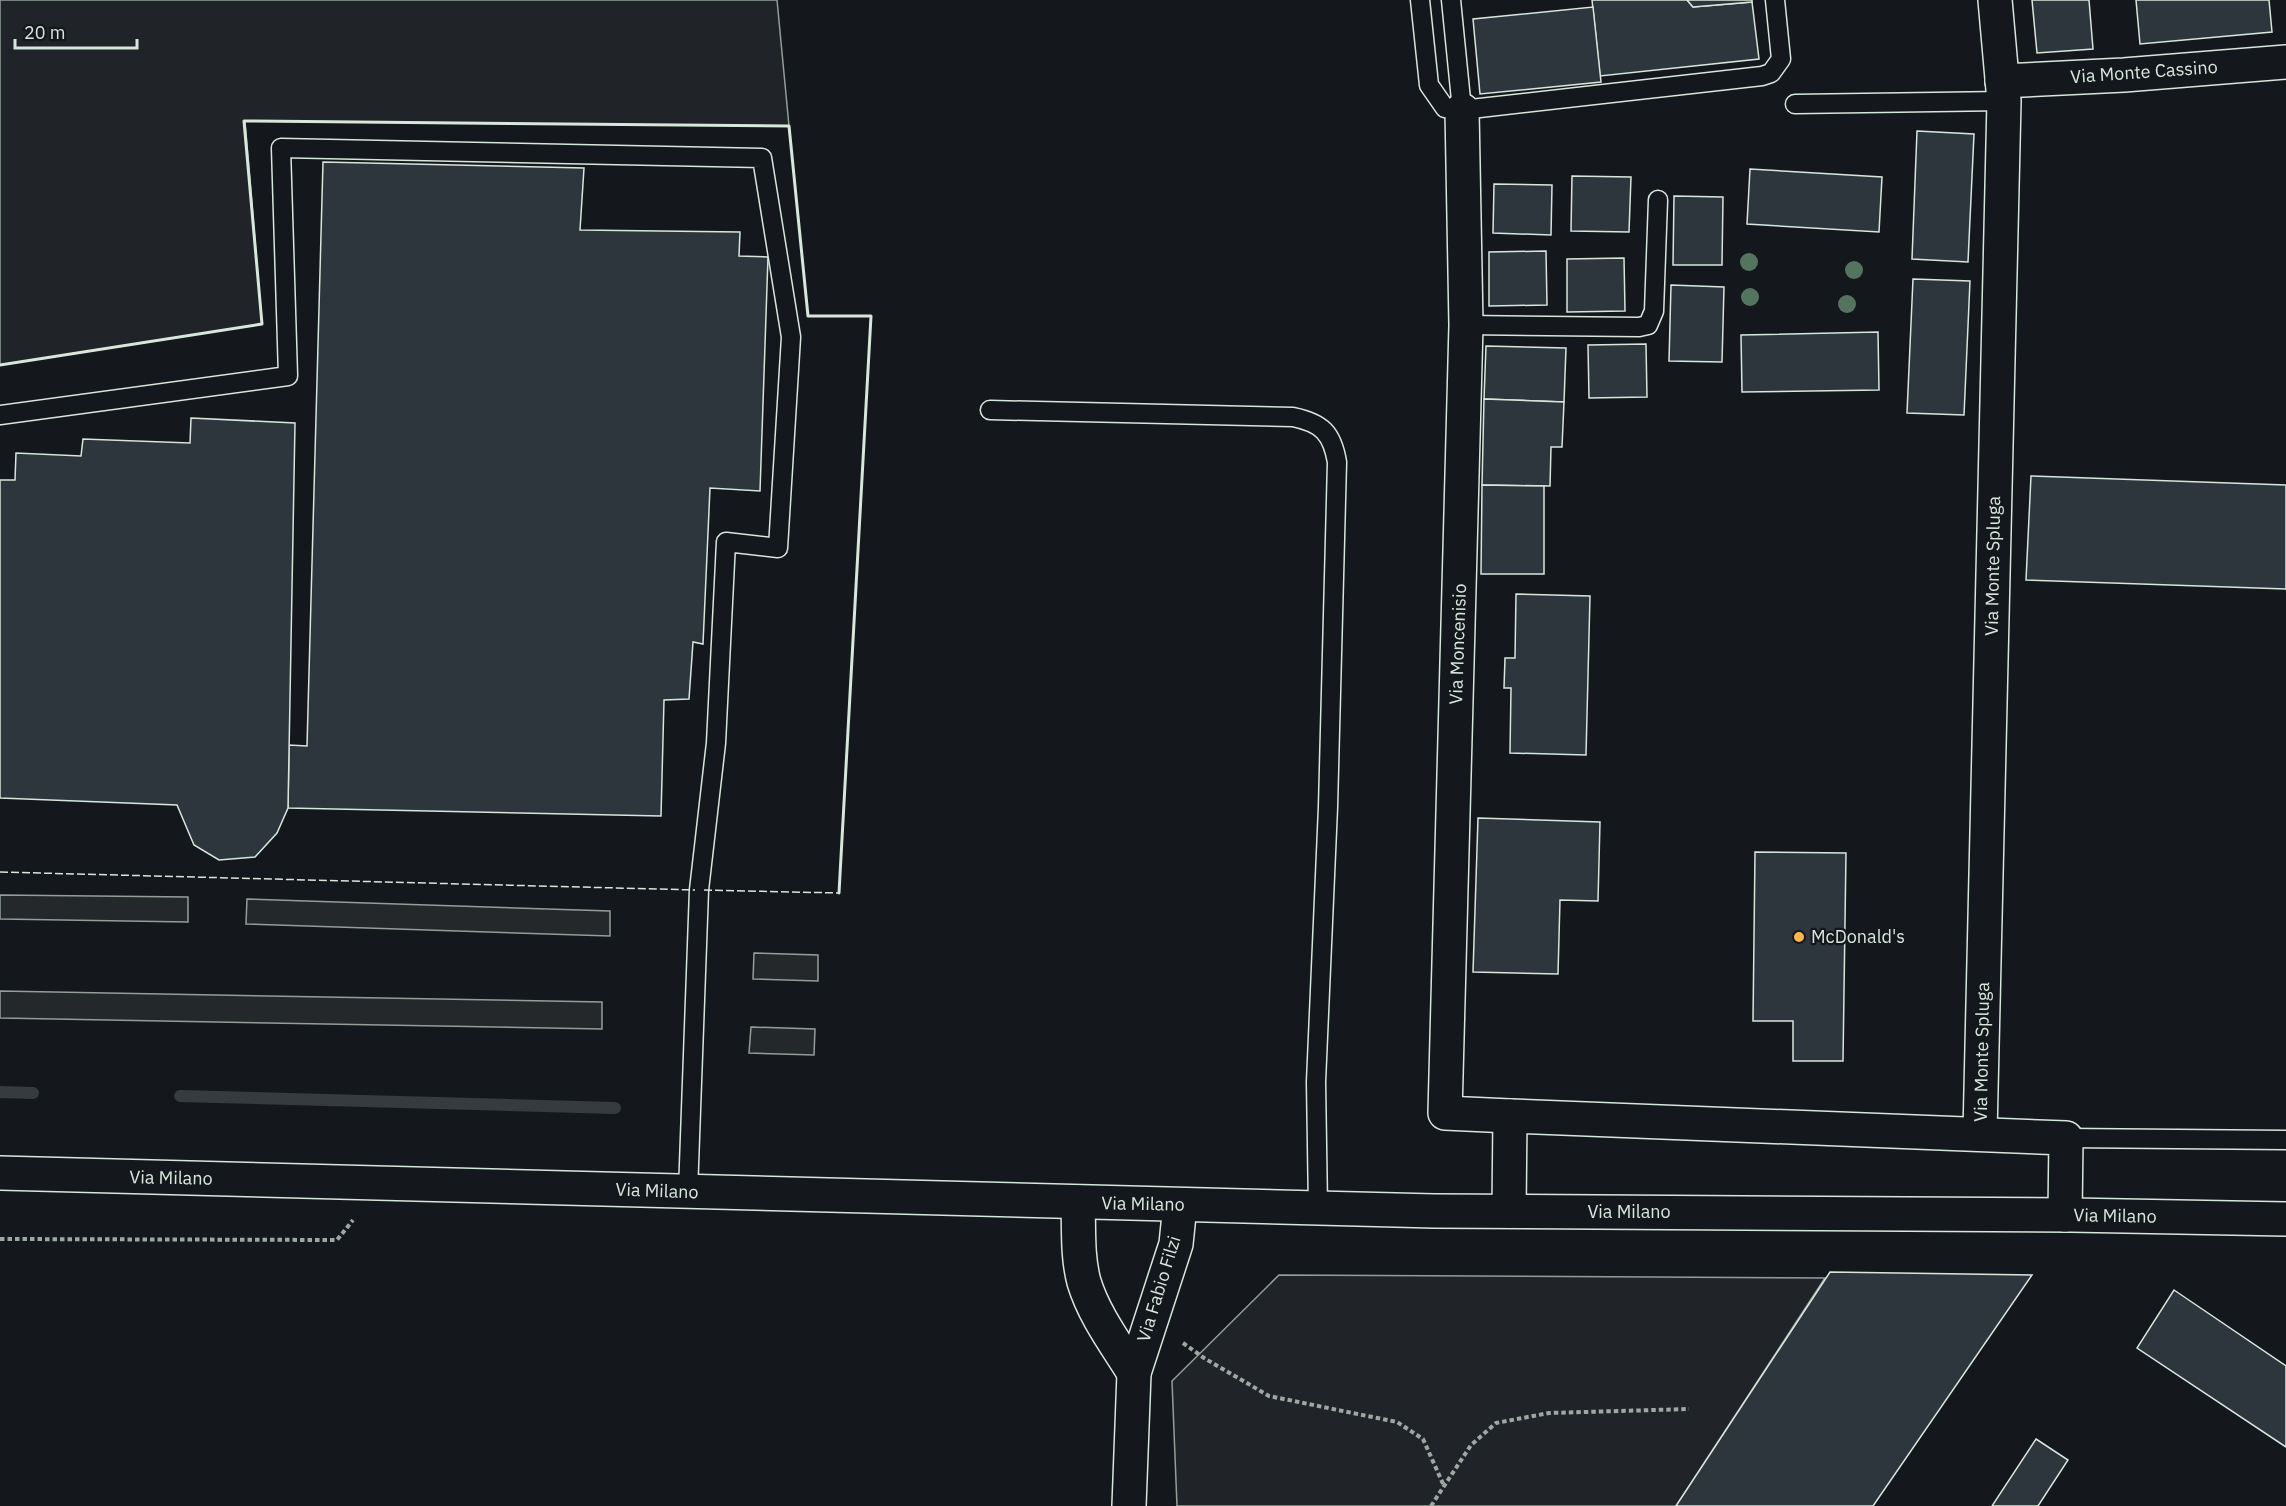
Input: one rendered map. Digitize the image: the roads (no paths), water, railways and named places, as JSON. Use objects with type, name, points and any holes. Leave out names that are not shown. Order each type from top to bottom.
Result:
[{"type":"street","name":"Via Monte Spluga","points":[[1980,1133],[2003,91],[1995,0]]},
{"type":"street","name":"Via Monte Cassino","points":[[2003,91],[2124,75],[2286,62]]},
{"type":"street","name":"Via Moncenisio","points":[[1462,110],[1466,325],[1445,1113],[1510,1116]]},
{"type":"street","points":[[1509,1211],[1510,1116],[2066,1138],[2065,1215]]},
{"type":"street","name":"Via Milano","points":[[0,1173],[1318,1208],[2286,1219]]},
{"type":"street","name":"Via Fabio Filzi","points":[[1078,1202],[1079,1256],[1084,1283],[1099,1317],[1134,1373]]},
{"type":"street","name":"Via Fabio Filzi","points":[[1129,1506],[1134,1373],[1176,1244],[1180,1205]]},
{"type":"lane","points":[[1420,0],[1429,85],[1445,108],[1462,110],[1762,76],[1771,73],[1780,59],[1775,0]]},
{"type":"lane","points":[[1451,0],[1462,110]]},
{"type":"lane","points":[[1794,104],[2003,91]]},
{"type":"lane","points":[[0,416],[288,376],[281,148],[762,158],[791,337],[778,548],[726,542],[716,743],[699,890],[688,1191]]},
{"type":"lane","points":[[1466,325],[1639,327],[1648,325],[1654,311],[1658,200]]},
{"type":"lane","points":[[990,410],[1293,417],[1312,421],[1324,430],[1334,446],[1337,462],[1328,807],[1316,1082],[1318,1208]]},
{"type":"lane","points":[[2066,1138],[2286,1140]]},
{"type":"waterway","points":[[0,1092],[33,1093]]},
{"type":"waterway","points":[[180,1096],[615,1108]]},
{"type":"place","name":"McDonald's","points":[[1799,937]]}]
